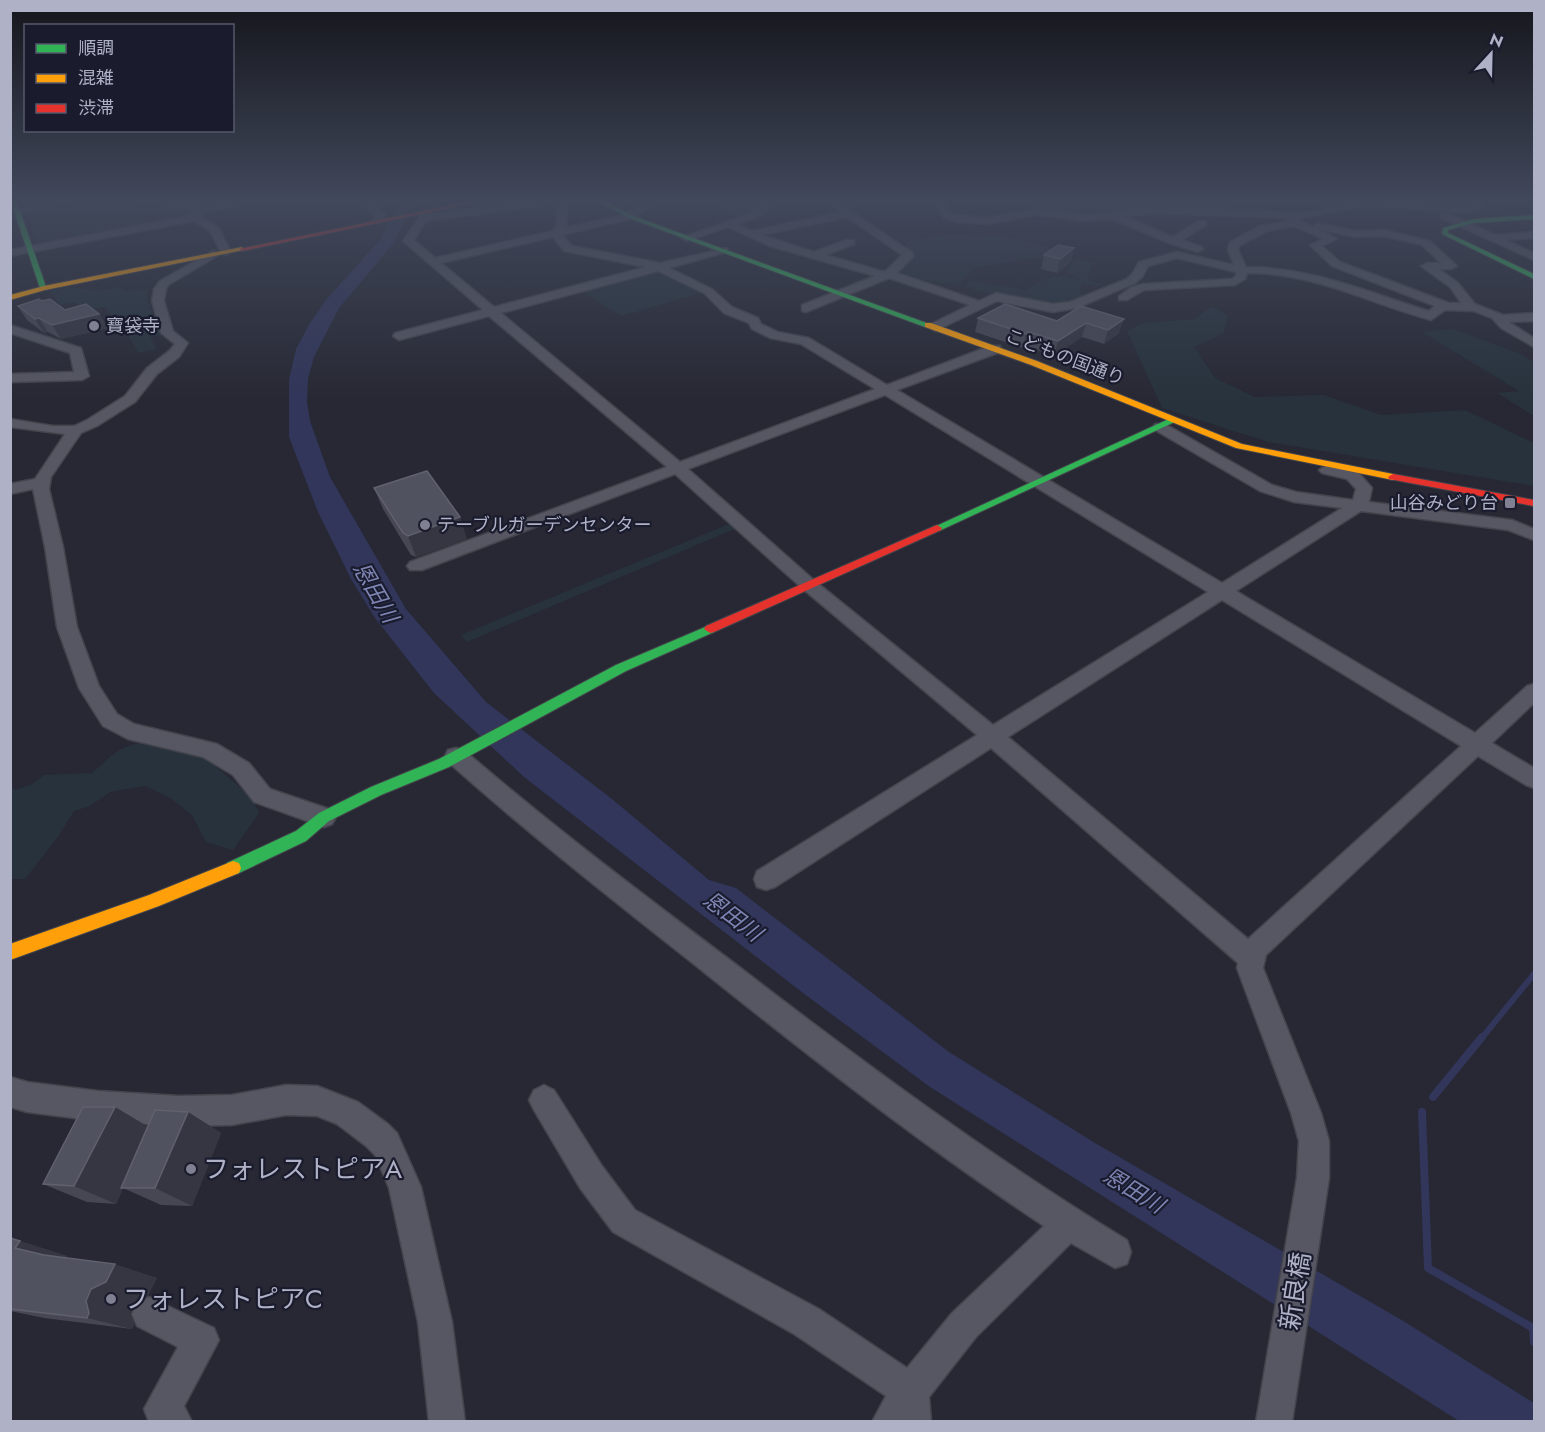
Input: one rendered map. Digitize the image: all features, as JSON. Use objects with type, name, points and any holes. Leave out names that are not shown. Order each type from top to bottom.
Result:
[{"type":"street","points":[[35,266],[44,288]]},
{"type":"street","points":[[10,298],[44,288],[156,266]]},
{"type":"street","points":[[194,266],[176,275],[159,289],[158,308],[165,320],[167,333],[182,343],[180,348],[152,371],[130,399],[76,430],[43,477],[41,483],[67,627],[90,688],[110,720],[128,731],[209,750],[241,769],[262,796],[324,817]]},
{"type":"street","points":[[441,266],[809,585],[992,736],[1251,958],[1255,949],[1534,691]]},
{"type":"street","points":[[654,266],[708,291],[728,310],[754,321],[756,326],[774,335],[805,341],[1534,779]]},
{"type":"street","points":[[399,336],[667,266]]},
{"type":"street","name":"こどもの国通り","points":[[765,266],[995,349],[1167,424],[1239,446],[1290,458],[1534,503]]},
{"type":"street","points":[[849,266],[889,274],[980,305]]},
{"type":"street","points":[[806,308],[889,274],[898,266]]},
{"type":"street","points":[[935,327],[996,297],[1053,308],[1073,305],[1131,281],[1142,266]]},
{"type":"street","points":[[1096,297],[1117,300],[1143,287],[1229,283],[1241,277],[1239,266]]},
{"type":"street","points":[[1244,266],[1305,275],[1431,316],[1442,307],[1470,306],[1492,313],[1505,325],[1534,343]]},
{"type":"street","points":[[1341,266],[1448,307]]},
{"type":"street","points":[[1451,266],[1427,266],[1454,285],[1470,306]]},
{"type":"street","points":[[1511,266],[1534,277]]},
{"type":"street","points":[[1500,319],[1534,317]]},
{"type":"street","points":[[10,328],[76,351],[82,376],[10,378]]},
{"type":"street","points":[[416,566],[995,349]]},
{"type":"street","points":[[10,423],[53,430],[76,430]]},
{"type":"street","points":[[10,952],[203,881],[301,836],[324,817],[375,791],[423,773],[621,668],[1167,424],[1266,488],[1294,497],[1512,525],[1534,535]]},
{"type":"street","points":[[766,879],[1360,504],[1364,488],[1352,475],[1310,466],[1290,458]]},
{"type":"street","points":[[10,489],[41,483]]},
{"type":"street","points":[[460,754],[518,812],[596,875],[926,1128],[1066,1223],[1115,1252]]},
{"type":"street","name":"新良橋","points":[[1251,958],[1250,968],[1306,1113],[1314,1141],[1313,1178],[1274,1422]]},
{"type":"street","points":[[10,1092],[27,1097],[98,1106],[178,1110],[232,1110],[286,1100],[317,1101],[347,1113],[362,1124],[386,1144],[405,1187],[435,1322],[447,1422]]},
{"type":"street","points":[[544,1100],[605,1199],[624,1221],[822,1329],[911,1407]]},
{"type":"street","points":[[890,1422],[911,1407],[964,1325],[1048,1246],[1066,1223]]},
{"type":"street","points":[[149,1314],[202,1340],[162,1409],[174,1422]]},
{"type":"shaded area","points":[[895,266],[983,266],[975,267],[958,284],[915,277]]},
{"type":"shaded area","points":[[1071,266],[1092,266],[1088,280],[1105,286],[1082,284],[1079,292],[1084,297],[1074,302],[1051,304],[1029,301],[1010,294],[1001,296],[966,287],[969,280],[1027,290],[1052,277],[1080,279],[1066,272]]},
{"type":"shaded area","points":[[658,269],[705,292],[621,316],[580,290]]},
{"type":"shaded area","points":[[68,287],[101,291],[118,287],[126,291],[147,289],[147,299],[156,324],[162,324],[161,335],[150,337],[157,349],[139,353],[124,329],[104,307],[85,310],[74,302],[60,305],[50,291]]},
{"type":"shaded area","points":[[1212,306],[1228,316],[1223,334],[1194,347],[1215,378],[1255,397],[1324,395],[1381,415],[1465,410],[1534,443],[1534,486],[1268,442],[1162,408],[1127,331],[1144,323],[1195,319]]},
{"type":"shaded area","points":[[1454,329],[1518,353],[1534,362],[1534,416],[1497,393],[1519,391],[1422,332]]},
{"type":"shaded area","points":[[731,523],[737,528],[467,642],[461,635]]},
{"type":"shaded area","points":[[143,742],[204,756],[252,798],[259,813],[233,850],[206,842],[192,815],[172,799],[145,786],[110,792],[90,806],[74,811],[58,837],[25,879],[11,879],[10,785],[15,790],[32,784],[44,775],[92,773],[120,750]]},
{"type":"water","name":"恩田川","points":[[357,266],[375,266],[339,308],[314,357],[308,378],[307,402],[310,421],[330,477],[406,609],[486,702],[612,799],[709,880],[736,888],[949,1052],[1095,1143],[1400,1319],[1534,1403],[1534,1421],[1459,1421],[930,1087],[807,996],[524,777],[434,693],[375,618],[351,579],[318,512],[289,437],[289,380],[296,349],[326,300]]},
{"type":"building","points":[[39,299],[42,301],[50,299],[65,310],[86,304],[99,314],[52,325],[39,318],[35,319],[18,306]]},
{"type":"building","points":[[1005,304],[1057,321],[1081,306],[1124,319],[1108,330],[1086,323],[1058,341],[1029,332],[1026,334],[978,318]]},
{"type":"building","points":[[427,471],[460,517],[408,536],[403,533],[374,488]]},
{"type":"building","points":[[83,1107],[115,1107],[74,1186],[43,1184]]},
{"type":"building","points":[[155,1110],[188,1112],[155,1188],[121,1188]]},
{"type":"building","points":[[10,1238],[20,1241],[15,1248],[44,1255],[115,1264],[106,1282],[91,1289],[86,1301],[89,1313],[87,1318],[10,1309]]},
{"type":"waterway","points":[[1481,1039],[1534,974]]},
{"type":"waterway","points":[[1433,1097],[1482,1037]]},
{"type":"waterway","points":[[1422,1112],[1428,1268],[1533,1328],[1534,1342]]},
{"type":"traffic: fast","points":[[36,266],[44,288]]},
{"type":"traffic: fast","points":[[765,266],[928,325]]},
{"type":"traffic: fast","points":[[1511,266],[1534,277]]},
{"type":"traffic: fast","points":[[937,528],[1174,420]]},
{"type":"traffic: fast","points":[[233,868],[301,836],[324,817],[376,791],[444,763],[621,668],[710,629]]},
{"type":"traffic: slow","points":[[10,298],[44,288],[157,266]]},
{"type":"traffic: slow","points":[[928,325],[1034,363],[1239,446],[1393,477]]},
{"type":"traffic: slow","points":[[10,952],[153,901],[233,868]]},
{"type":"traffic: jam","points":[[1393,477],[1534,503]]},
{"type":"traffic: jam","points":[[710,629],[937,528]]},
{"type":"place","name":"寶袋寺","points":[[94,326]]},
{"type":"place","name":"山谷みどり台","points":[[1510,503]]},
{"type":"place","name":"テーブルガーデンセンター","points":[[425,525]]},
{"type":"place","name":"フォレストピアA","points":[[191,1169]]},
{"type":"place","name":"フォレストピアC","points":[[111,1299]]}]
